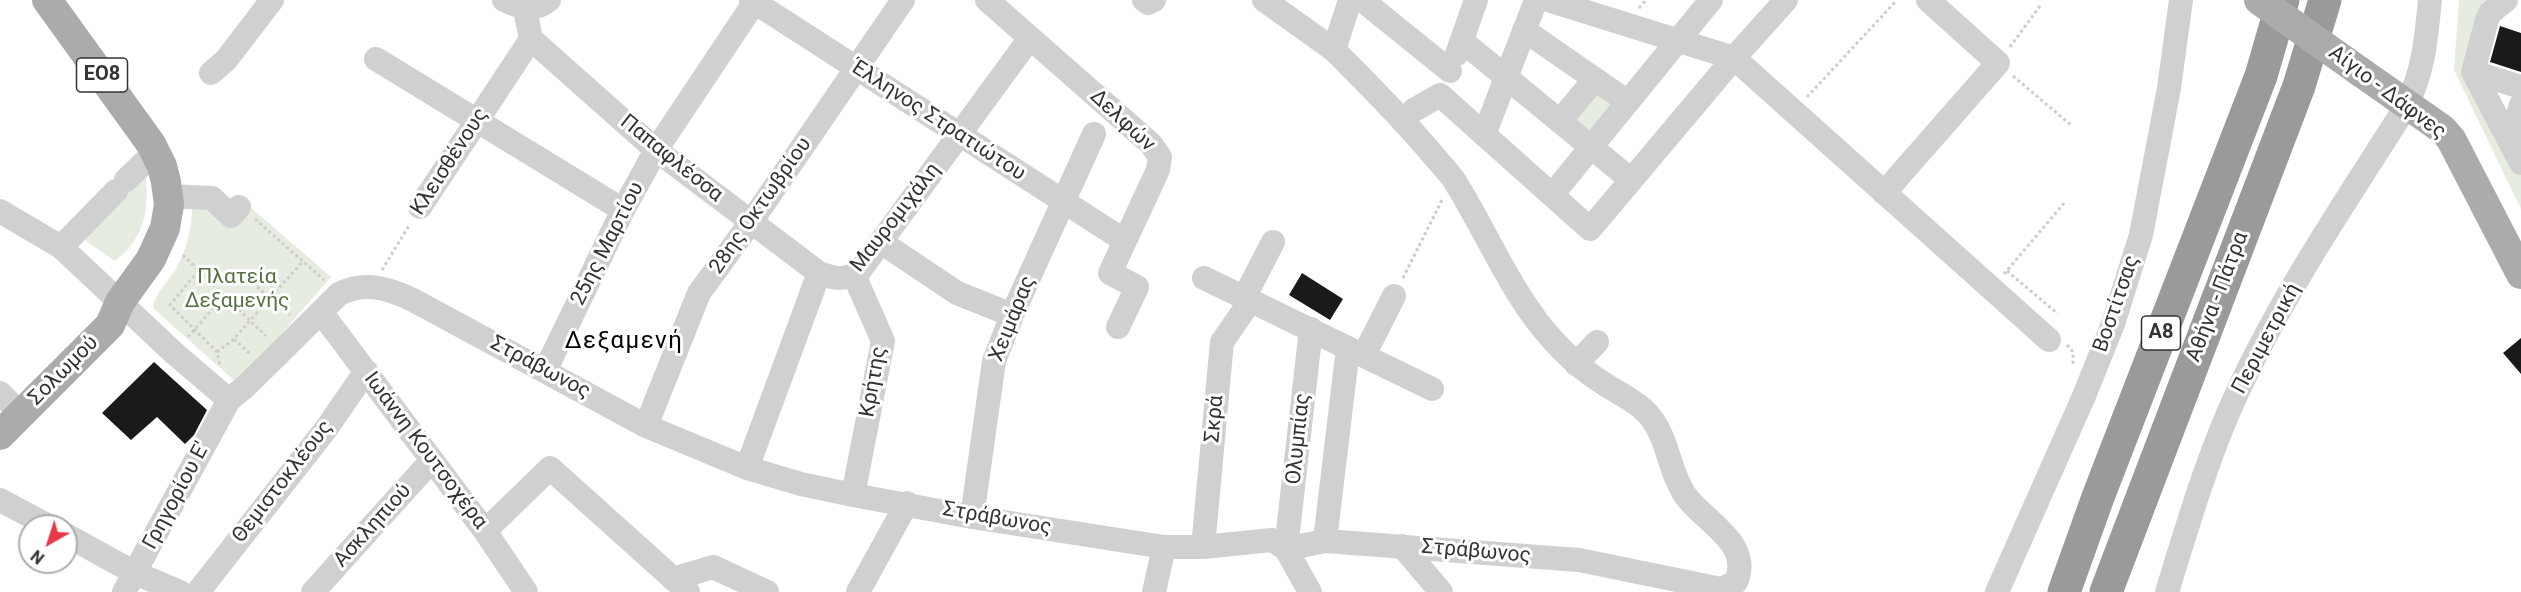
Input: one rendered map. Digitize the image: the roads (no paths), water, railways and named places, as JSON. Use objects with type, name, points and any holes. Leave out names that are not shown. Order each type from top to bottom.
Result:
[{"type":"highway","name":"Αθήνα - Πάτρα","points":[[2064,592],[2098,497],[2261,76],[2283,0]]},
{"type":"highway","name":"Αθήνα - Πάτρα","points":[[2106,592],[2299,86],[2325,0]]},
{"type":"main road","name":"ΕΟ8","points":[[47,0],[131,114],[155,152]]},
{"type":"main road","name":"Αίγιο - Δάφνες","points":[[2259,0],[2442,129],[2451,139],[2521,274]]},
{"type":"main road","name":"Σολωμού","points":[[0,435],[110,325],[120,302],[141,274],[159,243],[168,220],[168,196],[165,174],[155,152]]},
{"type":"main road","name":"Σολωμού","points":[[3,402],[97,312],[120,302]]},
{"type":"street","points":[[211,73],[226,60],[272,0]]},
{"type":"street","points":[[531,39],[515,5],[541,6],[549,0]]},
{"type":"street","name":"28ης Οκτωβρίου","points":[[646,426],[699,293],[751,222],[903,0]]},
{"type":"street","name":"Δελφών","points":[[987,0],[1151,144],[1160,157],[1158,170],[1110,273],[1137,287],[1118,327]]},
{"type":"street","points":[[1144,0],[1148,3],[1154,0]]},
{"type":"street","points":[[1264,0],[1334,50],[1389,105],[1453,179],[1519,297],[1548,336],[1576,364],[1647,412],[1661,434],[1682,490],[1695,507],[1735,548],[1740,560],[1736,582],[1721,590]]},
{"type":"street","points":[[1334,50],[1350,0]]},
{"type":"street","points":[[1362,0],[1450,71]]},
{"type":"street","points":[[1414,110],[1440,95],[1476,0]]},
{"type":"street","points":[[1484,135],[1536,0]]},
{"type":"street","points":[[1548,0],[1581,5],[1734,58],[1991,289],[2055,339]]},
{"type":"street","points":[[1552,195],[1711,0]]},
{"type":"street","points":[[1440,95],[1590,229],[1630,179],[1786,0]]},
{"type":"street","points":[[1884,193],[1998,63],[1928,0]]},
{"type":"street","name":"Βοστίτσας","points":[[1997,592],[2084,396],[2112,324],[2141,235],[2169,88],[2181,0]]},
{"type":"street","name":"Περιμετρική","points":[[2172,589],[2184,533],[2237,392],[2272,323],[2407,105],[2418,81],[2423,62],[2430,0]]},
{"type":"street","name":"Έλληνος Στρατιώτου","points":[[754,1],[1125,241]]},
{"type":"street","name":"25ης Μαρτίου","points":[[545,370],[623,210],[656,150],[754,1]]},
{"type":"street","points":[[2504,2],[2490,14],[2487,20],[2473,72],[2521,163]]},
{"type":"street","points":[[1524,30],[1628,102]]},
{"type":"street","name":"Μαυρομιχάλη","points":[[849,277],[858,273],[1030,38]]},
{"type":"street","name":"Παπαφλέσσα","points":[[531,39],[656,150],[819,273],[836,280],[849,277]]},
{"type":"street","name":"Κλεισθένους","points":[[420,207],[531,39]]},
{"type":"street","points":[[1462,41],[1630,179]]},
{"type":"street","points":[[376,59],[623,210]]},
{"type":"street","points":[[2473,72],[2521,87]]},
{"type":"street","points":[[1560,121],[1595,79]]},
{"type":"street","points":[[2510,142],[2521,105]]},
{"type":"street","name":"Χειμάρας","points":[[972,517],[994,361],[1012,315],[1094,134]]},
{"type":"street","points":[[62,247],[155,152]]},
{"type":"street","points":[[168,196],[212,198],[231,216],[248,214]]},
{"type":"street","points":[[0,211],[62,247],[229,400],[312,320]]},
{"type":"street","points":[[881,242],[957,293],[1012,315]]},
{"type":"street","name":"Σκρά","points":[[1203,547],[1222,342],[1248,298],[1273,242]]},
{"type":"street","name":"Μαυρομιχάλη","points":[[747,468],[819,273]]},
{"type":"street","name":"Κρήτης","points":[[849,277],[883,341],[853,495]]},
{"type":"street","points":[[1204,278],[1432,389]]},
{"type":"street","name":"Στράβωνος","points":[[312,320],[339,294],[351,288],[384,288],[406,297],[545,370],[646,426],[747,468],[801,484],[853,495],[907,503],[972,517],[1164,547],[1203,547],[1265,539],[1280,543],[1286,549],[1325,541],[1402,546],[1579,560],[1721,590]]},
{"type":"street","points":[[1325,541],[1356,352],[1394,296]]},
{"type":"street","name":"Ιωάννη Κουτσοχέρα","points":[[312,320],[366,371],[485,531],[526,592]]},
{"type":"street","name":"Ολυμπίας","points":[[1286,549],[1311,330]]},
{"type":"street","points":[[1576,364],[1597,342]]},
{"type":"street","name":"Θεμιστοκλέους","points":[[198,592],[220,561],[327,429],[366,371]]},
{"type":"street","name":"Γρηγορίου Ε'","points":[[130,583],[229,400]]},
{"type":"street","name":"Ασκληπιού","points":[[313,592],[432,460]]},
{"type":"street","points":[[485,531],[550,468],[681,586],[712,567],[768,592]]},
{"type":"street","points":[[0,500],[26,514]]},
{"type":"street","points":[[858,592],[907,503]]},
{"type":"street","points":[[78,545],[130,583],[180,592]]},
{"type":"street","points":[[1402,546],[1441,592]]},
{"type":"street","points":[[1154,592],[1164,547]]},
{"type":"street","points":[[1286,549],[1310,592]]},
{"type":"district","name":"Δεξαμενή","points":[[624,342]]},
{"type":"park label","name":"Πλατεία Δεξαμενής","points":[[237,290]]}]
